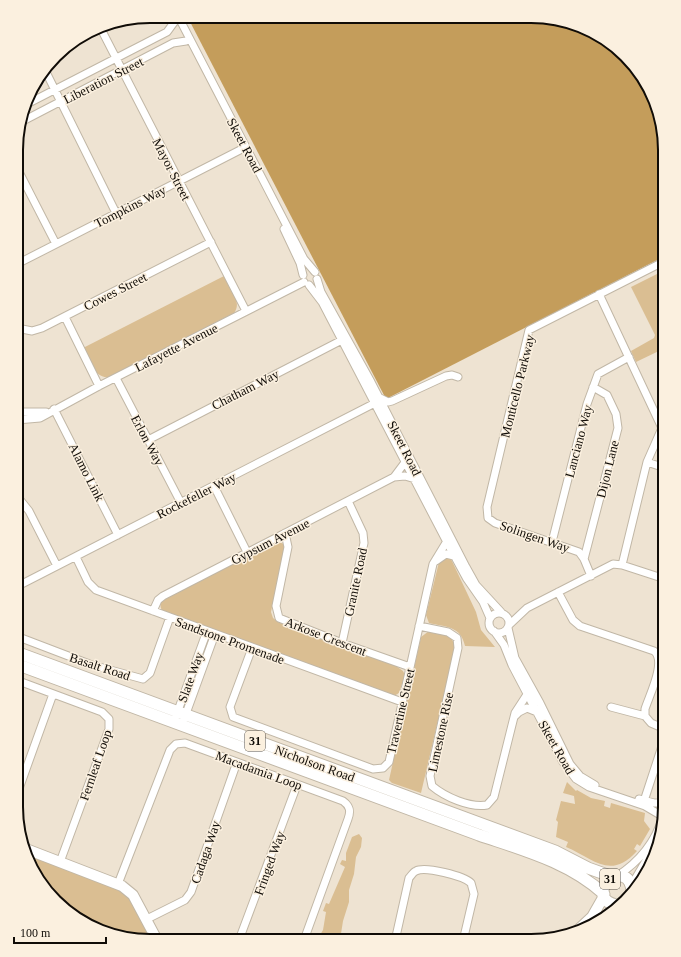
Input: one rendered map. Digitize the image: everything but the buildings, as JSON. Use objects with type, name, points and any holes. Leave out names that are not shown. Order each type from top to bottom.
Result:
[{"type":"main road","name":"Nicholson Road","points":[[23,655],[555,851],[588,868],[614,877]]},
{"type":"main road","name":"Nicholson Road","points":[[23,667],[479,836],[550,859],[585,879],[604,895]]},
{"type":"main road","name":"31","points":[[613,904],[608,902],[604,895],[604,885],[614,877],[625,879],[630,886]]},
{"type":"street","name":"Liberation Street","points":[[33,101],[168,32],[172,23]]},
{"type":"street","name":"Skeet Road","points":[[177,23],[297,254],[305,281],[322,302],[377,401],[388,414],[473,580],[502,613]]},
{"type":"street","name":"Skeet Road","points":[[178,23],[304,259],[316,276],[321,292],[454,556],[472,587],[483,602],[490,618]]},
{"type":"street","name":"Mayor Street","points":[[103,32],[246,311]]},
{"type":"street","name":"Liberation Street","points":[[27,119],[173,44],[186,41]]},
{"type":"street","points":[[47,75],[116,213]]},
{"type":"street","name":"Tompkins Way","points":[[23,261],[242,149]]},
{"type":"street","points":[[23,180],[56,244]]},
{"type":"street","name":"Cowes Street","points":[[23,329],[32,331],[65,317],[210,242]]},
{"type":"street","name":"Monticello Parkway","points":[[488,518],[487,507],[528,330],[658,264]]},
{"type":"street","points":[[307,271],[316,276],[315,284],[305,281],[307,271]]},
{"type":"street","name":"Lafayette Avenue","points":[[23,420],[33,420],[52,411],[305,281]]},
{"type":"street","points":[[599,294],[658,418]]},
{"type":"street","points":[[65,317],[99,386]]},
{"type":"street","name":"Chatham Way","points":[[148,440],[342,340]]},
{"type":"street","name":"Lanciano Way","points":[[552,542],[586,404],[598,374],[629,357]]},
{"type":"street","points":[[388,414],[394,403],[404,397],[446,376],[452,375],[458,377]]},
{"type":"street","name":"Erlon Way","points":[[116,378],[181,503]]},
{"type":"street","name":"Dijon Lane","points":[[584,559],[618,428],[616,414],[607,395],[593,387]]},
{"type":"street","points":[[377,401],[388,402],[404,397]]},
{"type":"street","name":"Rockefeller Way","points":[[23,583],[76,557],[377,401]]},
{"type":"street","name":"Lafayette Avenue","points":[[23,413],[52,411]]},
{"type":"street","name":"Alamo Link","points":[[52,411],[118,535]]},
{"type":"street","points":[[622,565],[647,462],[658,439]]},
{"type":"street","name":"Gypsum Avenue","points":[[394,478],[406,461]]},
{"type":"street","points":[[647,462],[658,466]]},
{"type":"street","name":"Gypsum Avenue","points":[[153,611],[158,600],[163,596],[348,501],[394,478],[405,476],[415,479]]},
{"type":"street","points":[[214,486],[247,552]]},
{"type":"street","name":"Granite Road","points":[[342,643],[364,543],[363,534],[348,501]]},
{"type":"street","points":[[23,504],[29,511],[57,566]]},
{"type":"street","name":"Solingen Way","points":[[488,518],[495,523],[579,552],[584,559],[591,576]]},
{"type":"street","name":"Arkose Crescent","points":[[285,533],[288,547],[276,606],[279,618],[342,643],[410,667]]},
{"type":"street","name":"Travertine Street","points":[[252,648],[230,707],[233,717],[366,766],[375,769],[383,768],[389,762],[433,564],[447,541]]},
{"type":"street","points":[[433,564],[444,555],[454,556]]},
{"type":"street","name":"Sandstone Promenade","points":[[76,557],[88,582],[96,590],[402,702]]},
{"type":"street","points":[[527,608],[502,632],[494,632],[489,625],[490,618],[496,613],[527,608],[613,564],[622,565],[658,577]]},
{"type":"street","points":[[558,592],[573,620],[580,626],[658,654]]},
{"type":"street","points":[[502,613],[508,618],[508,627]]},
{"type":"street","name":"Basalt Road","points":[[23,639],[92,664],[143,679],[150,673],[170,617]]},
{"type":"street","name":"Limestone Rise","points":[[419,626],[448,632],[457,638],[458,648],[430,776],[432,786],[440,793],[477,807],[487,805],[494,797],[516,710],[528,693]]},
{"type":"street","name":"Skeet Road","points":[[508,627],[514,658],[540,702],[572,767],[580,776],[592,783],[644,801],[658,803]]},
{"type":"street","name":"Slate Way","points":[[182,714],[207,631]]},
{"type":"street","name":"Skeet Road","points":[[494,632],[504,645],[510,660],[563,762],[576,779],[589,787],[645,806],[658,814]]},
{"type":"street","name":"Slate Way","points":[[178,725],[215,634]]},
{"type":"street","points":[[645,716],[645,709],[658,672]]},
{"type":"street","name":"Fernleaf Loop","points":[[23,683],[103,712],[109,719],[109,729],[60,862]]},
{"type":"street","points":[[23,778],[53,694]]},
{"type":"street","points":[[611,707],[645,716],[651,723],[658,726]]},
{"type":"street","points":[[514,718],[519,712],[527,708],[538,712]]},
{"type":"street","name":"Macadamia Loop","points":[[118,884],[170,750],[176,744],[185,743],[343,801],[350,810],[345,828],[306,934]]},
{"type":"street","points":[[644,801],[658,759]]},
{"type":"street","name":"Cadaga Way","points":[[147,919],[185,900],[191,892],[237,762]]},
{"type":"street","name":"Fringed Way","points":[[241,934],[297,785]]},
{"type":"street","points":[[614,877],[628,868],[644,853],[654,837]]},
{"type":"street","points":[[31,851],[118,884],[133,896],[147,919],[152,934]]},
{"type":"street","points":[[397,934],[409,878],[415,871],[425,869],[463,878],[471,883],[474,894],[465,934]]},
{"type":"street","points":[[589,920],[592,917],[604,895]]},
{"type":"shaded area","points":[[191,23],[531,23],[556,25],[587,36],[602,44],[626,66],[637,79],[645,94],[654,117],[657,133],[658,260],[386,399]]},
{"type":"shaded area","points":[[658,274],[658,351],[636,362],[631,351],[654,338],[655,335],[631,287]]},
{"type":"shaded area","points":[[224,276],[236,299],[237,304],[234,313],[109,377],[104,377],[96,372],[83,348]]},
{"type":"shaded area","points":[[276,541],[284,544],[284,550],[271,612],[273,618],[278,622],[396,666],[403,671],[405,675],[399,693],[394,696],[164,613],[161,608],[163,599]]},
{"type":"shaded area","points":[[444,559],[451,559],[476,612],[481,630],[495,647],[465,646],[463,639],[452,628],[429,623],[426,615],[439,562]]},
{"type":"shaded area","points":[[429,631],[446,635],[452,639],[455,648],[421,793],[392,783],[389,780],[421,637]]},
{"type":"shaded area","points":[[567,782],[576,791],[577,790],[591,798],[605,801],[604,806],[610,808],[611,803],[645,813],[644,821],[650,829],[640,846],[637,844],[634,849],[637,851],[627,860],[618,865],[610,866],[602,864],[566,847],[568,842],[556,837],[558,822],[556,820],[561,801],[575,804],[574,796],[563,793]]},
{"type":"shaded area","points":[[359,834],[362,838],[361,847],[356,857],[354,874],[349,890],[349,902],[341,934],[321,934],[323,930],[326,912],[323,911],[326,903],[329,904],[345,867],[340,864],[342,860],[346,861],[346,853],[352,837]]},
{"type":"shaded area","points":[[33,856],[114,886],[129,897],[147,930],[146,934],[125,932],[94,921],[79,913],[55,891],[44,878]]}]
